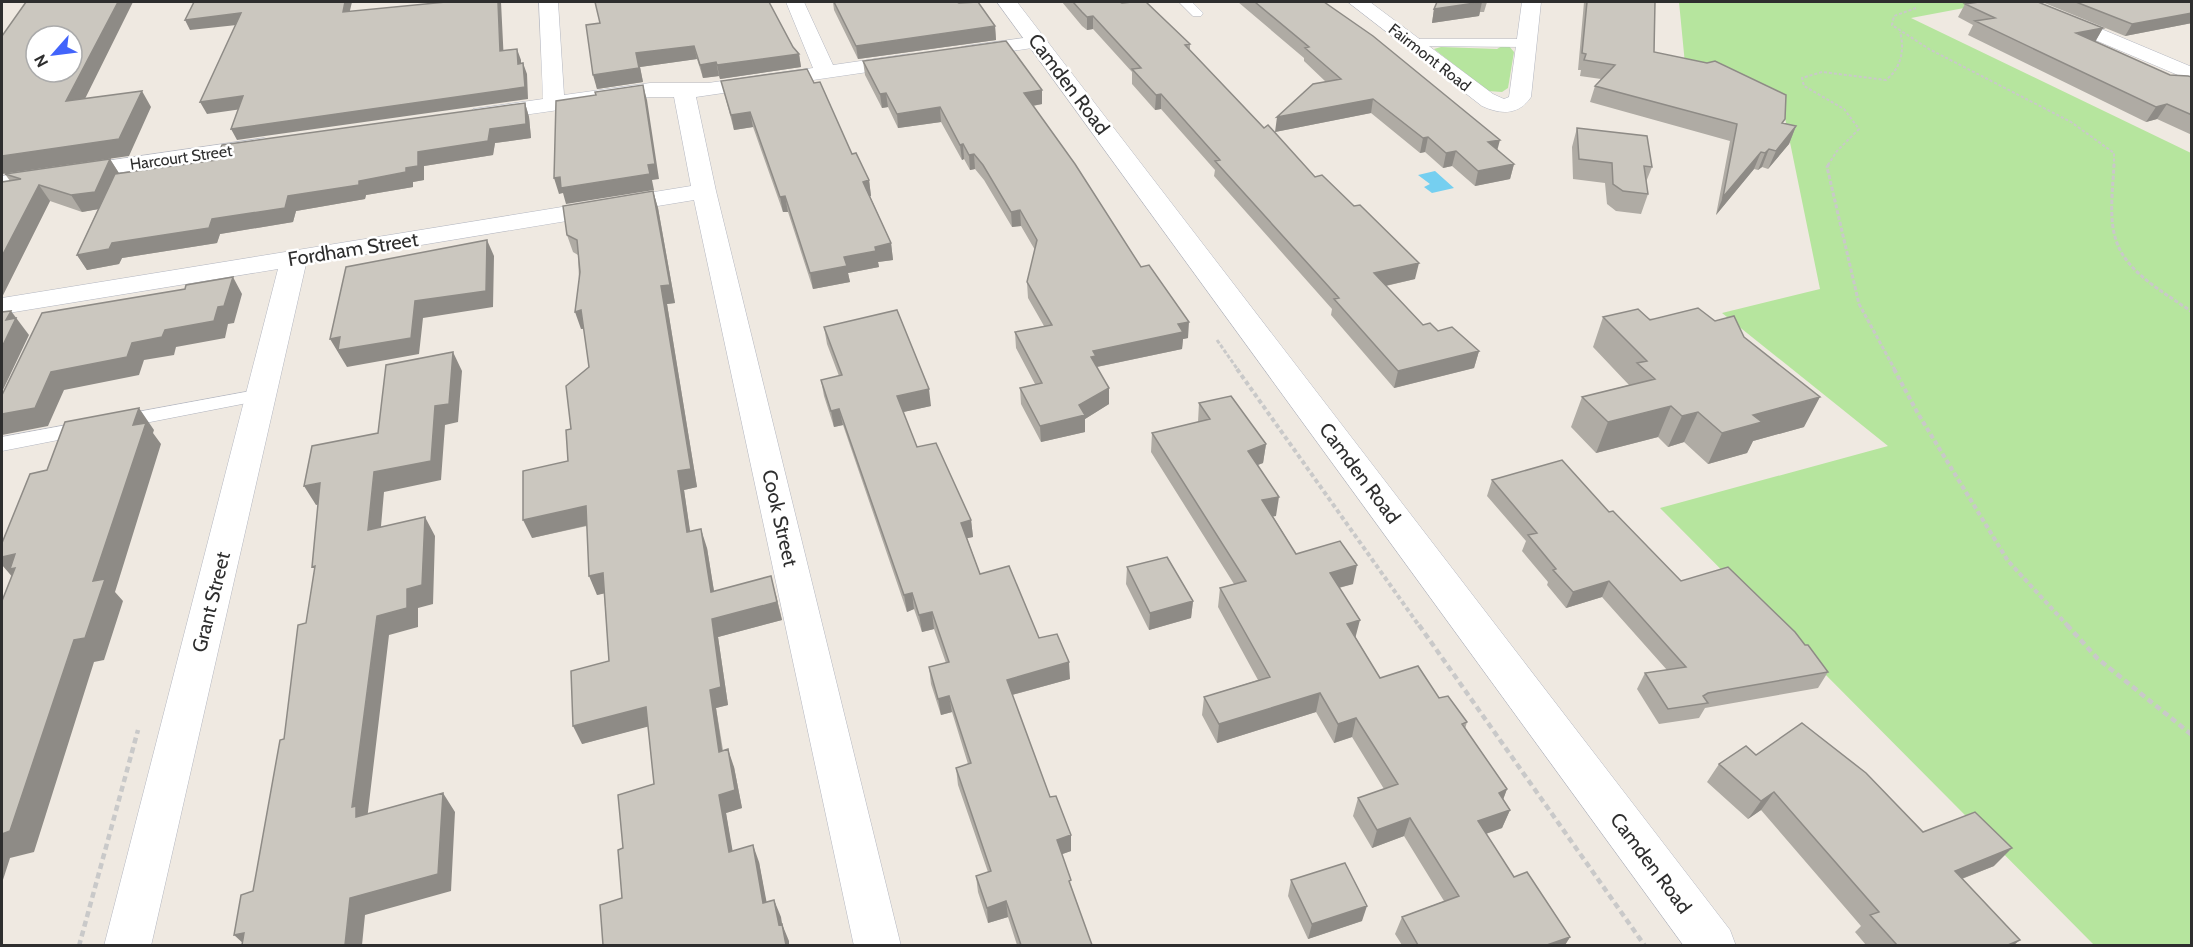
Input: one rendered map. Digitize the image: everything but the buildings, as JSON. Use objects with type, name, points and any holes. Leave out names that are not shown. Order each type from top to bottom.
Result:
[{"type":"street","points":[[548,2],[554,104]]},
{"type":"street","points":[[795,2],[825,72]]},
{"type":"street","name":"Camden Road","points":[[1007,2],[1713,945]]},
{"type":"street","name":"Fairmont Road","points":[[1358,2],[1485,99],[1506,106],[1516,103],[1520,97],[1528,42]]},
{"type":"street","points":[[1528,42],[1533,2]]},
{"type":"street","points":[[2022,2],[2192,75]]},
{"type":"street","points":[[460,117],[650,90],[708,90],[1038,42]]},
{"type":"street","name":"Cook Street","points":[[684,90],[704,191],[878,945]]},
{"type":"street","name":"Harcourt Street","points":[[2,183],[283,142]]},
{"type":"street","name":"Fordham Street","points":[[2,306],[704,191]]},
{"type":"street","name":"Grant Street","points":[[127,945],[294,258]]},
{"type":"lane","points":[[1185,2],[1197,13]]},
{"type":"lane","points":[[1412,43],[1528,42]]},
{"type":"lane","points":[[47,321],[59,296]]},
{"type":"lane","points":[[2,444],[261,394]]},
{"type":"path","points":[[1916,8],[1894,16],[1892,26],[2071,122],[2114,153],[2116,242],[2127,259],[2157,286],[2192,312]]},
{"type":"path","points":[[1900,32],[1903,39],[1900,61],[1893,75],[1886,80],[1821,72],[1802,78],[1804,86],[1842,109],[1858,122],[1859,129],[1837,151],[1827,167],[1859,304],[1917,412],[2008,561],[2097,658],[2192,735]]},
{"type":"path","points":[[1213,334],[1645,945]]},
{"type":"green space","points":[[1679,2],[1996,2],[1911,18],[2191,153],[2191,945],[2094,945],[1660,508],[1888,446],[1722,313],[1820,289],[1784,113],[1685,64]]},
{"type":"green space","points":[[1509,46],[1514,52],[1508,88],[1502,92],[1488,91],[1434,49],[1441,47],[1497,49]]},
{"type":"water","points":[[1435,171],[1454,188],[1432,193],[1424,187],[1430,184],[1418,175]]}]
